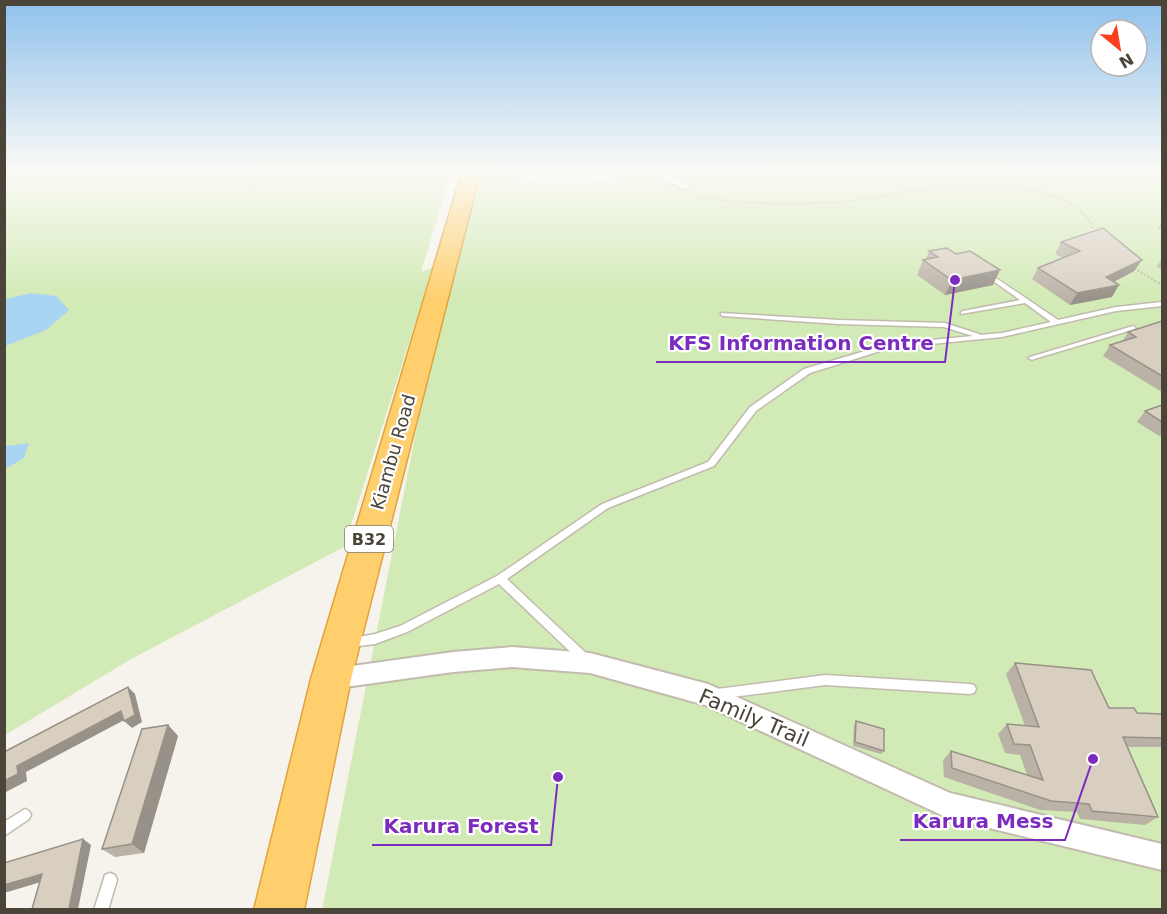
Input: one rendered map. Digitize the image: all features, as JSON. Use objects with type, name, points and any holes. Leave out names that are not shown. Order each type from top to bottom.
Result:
[{"type":"highway","name":"Kiambu Road","points":[[279,909],[331,679],[459,215]]},
{"type":"street","name":"Family Trail","points":[[331,679],[453,662],[512,657],[590,663],[708,695],[948,805],[1162,857]]},
{"type":"lane","points":[[978,268],[1056,322]]},
{"type":"lane","points":[[963,313],[1026,301]]},
{"type":"lane","points":[[341,643],[375,639],[403,629],[500,579],[605,506],[711,464],[753,409],[807,371],[889,346],[1002,335],[1056,322],[1162,303]]},
{"type":"lane","points":[[723,314],[839,322],[945,325],[980,337]]},
{"type":"lane","points":[[1032,358],[1133,328]]},
{"type":"lane","points":[[500,579],[590,663]]},
{"type":"lane","points":[[708,695],[799,681],[825,680],[970,689]]},
{"type":"lane","points":[[4,830],[25,815]]},
{"type":"lane","points":[[101,909],[110,880]]},
{"type":"path","points":[[1084,215],[1101,241]]},
{"type":"path","points":[[1129,265],[1162,285]]},
{"type":"green space","points":[[4,215],[438,215],[421,272],[433,267],[344,547],[133,658],[5,735]]},
{"type":"green space","points":[[459,215],[1162,215],[1162,909],[322,910]]},
{"type":"water","points":[[31,293],[56,296],[69,310],[46,330],[5,346],[5,299]]},
{"type":"water","points":[[29,443],[24,458],[5,469],[5,446]]},
{"type":"building","points":[[1103,228],[1142,260],[1106,277],[1119,285],[1077,293],[1038,268],[1080,251],[1061,242]]},
{"type":"building","points":[[947,248],[956,254],[970,251],[1000,270],[952,280],[923,260],[938,257],[929,251]]},
{"type":"building","points":[[1162,321],[1162,376],[1110,345],[1136,337],[1128,332]]},
{"type":"building","points":[[1162,405],[1162,422],[1145,411]]},
{"type":"building","points":[[1015,663],[1091,670],[1109,708],[1134,708],[1137,713],[1162,714],[1162,738],[1123,737],[1158,817],[1092,811],[1089,804],[1051,801],[952,768],[951,751],[1043,780],[1030,745],[1014,744],[1007,724],[1039,727]]},
{"type":"building","points":[[128,687],[135,715],[124,721],[121,711],[17,766],[18,774],[4,781],[4,752]]},
{"type":"building","points":[[856,721],[884,729],[884,751],[855,742]]},
{"type":"building","points":[[168,725],[132,844],[102,849],[142,729]]},
{"type":"building","points":[[83,839],[69,909],[32,909],[42,874],[4,885],[4,863]]},
{"type":"place","name":"KFS Information Centre","points":[[955,280]]},
{"type":"place","name":"Karura Mess","points":[[1093,759]]},
{"type":"place","name":"Karura Forest","points":[[558,777]]}]
